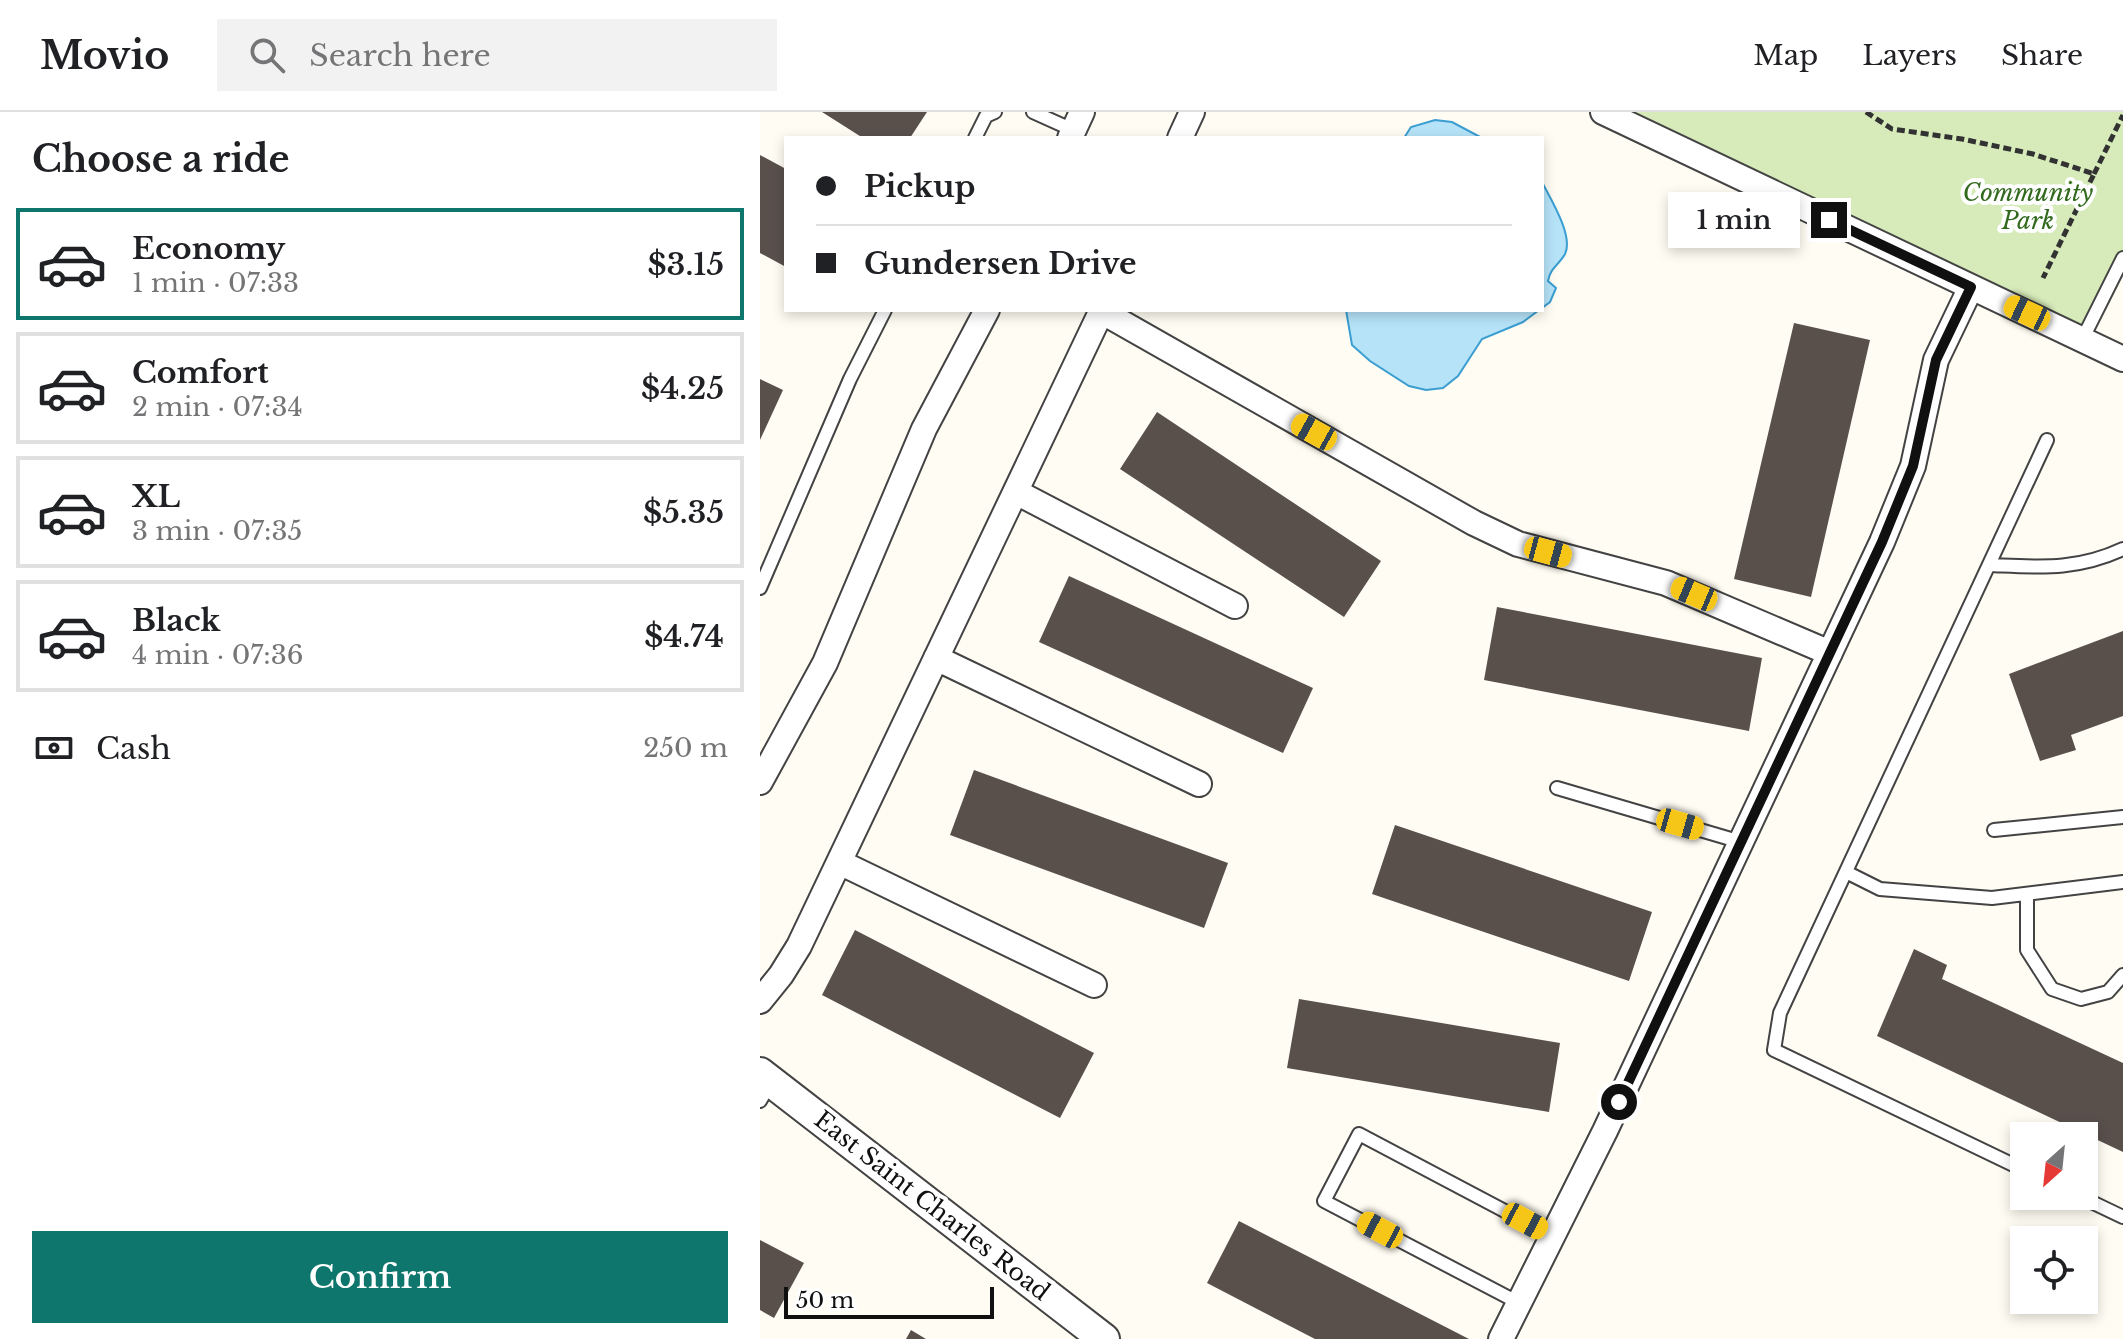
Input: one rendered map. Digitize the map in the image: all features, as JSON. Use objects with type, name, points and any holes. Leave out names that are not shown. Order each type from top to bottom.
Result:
[{"type":"street","points":[[1181,136],[1192,112]]},
{"type":"street","points":[[1603,112],[2123,359]]},
{"type":"street","points":[[1501,1339],[1605,1131],[1882,542],[1913,466],[1936,360],[1971,287]]},
{"type":"street","points":[[760,782],[825,663],[924,429],[986,312]]},
{"type":"street","points":[[760,1001],[799,946],[1102,312]]},
{"type":"street","points":[[1104,312],[1474,523],[1518,544],[1666,583],[1830,653]]},
{"type":"street","points":[[1016,492],[1235,606]]},
{"type":"street","points":[[936,658],[1199,784]]},
{"type":"street","points":[[839,862],[1094,985]]},
{"type":"street","name":"East Saint Charles Road","points":[[764,1085],[1104,1339]]},
{"type":"lane","points":[[976,136],[986,116],[995,112]]},
{"type":"lane","points":[[1033,112],[1075,127]]},
{"type":"lane","points":[[2082,340],[2123,258]]},
{"type":"lane","points":[[760,588],[850,379],[884,312]]},
{"type":"lane","points":[[2010,1163],[1774,1050],[1780,1013],[2047,440]]},
{"type":"lane","points":[[1989,565],[2058,568],[2097,561],[2123,549]]},
{"type":"lane","points":[[1557,788],[1741,842]]},
{"type":"lane","points":[[1994,830],[2123,817]]},
{"type":"lane","points":[[1846,872],[1880,889],[1992,898],[2123,882]]},
{"type":"lane","points":[[2027,894],[2027,950],[2052,989],[2081,999],[2108,992],[2123,975]]},
{"type":"lane","points":[[1519,1303],[1324,1201],[1359,1134],[1552,1236]]},
{"type":"lane","points":[[2098,1205],[2123,1217]]},
{"type":"path","points":[[1866,112],[1892,129],[2033,154],[2094,174]]},
{"type":"path","points":[[2043,278],[2123,115]]},
{"type":"green space","name":"Community Park","points":[[1611,112],[2123,112],[2123,255],[2082,340]]},
{"type":"water","points":[[1435,120],[1452,122],[1478,136],[1405,136],[1411,127]]},
{"type":"water","points":[[1544,186],[1560,217],[1567,246],[1549,277],[1548,281],[1556,288],[1550,302],[1544,306]]},
{"type":"water","points":[[1346,312],[1536,312],[1523,322],[1482,339],[1458,376],[1443,388],[1426,390],[1409,386],[1370,361],[1352,345]]},
{"type":"building","points":[[822,112],[927,112],[911,136],[860,136]]},
{"type":"building","points":[[760,155],[784,168],[784,266],[760,253]]},
{"type":"building","points":[[1794,323],[1870,340],[1811,597],[1734,579]]},
{"type":"building","points":[[760,379],[783,390],[760,440]]},
{"type":"building","points":[[1157,412],[1381,561],[1344,617],[1120,469]]},
{"type":"building","points":[[1069,576],[1313,688],[1283,753],[1039,642]]},
{"type":"building","points":[[1497,607],[1762,658],[1749,731],[1484,680]]},
{"type":"building","points":[[2123,631],[2123,716],[2071,735],[2076,750],[2040,761],[2009,674]]},
{"type":"building","points":[[974,770],[1228,863],[1204,928],[950,835]]},
{"type":"building","points":[[1395,825],[1652,912],[1629,981],[1372,894]]},
{"type":"building","points":[[855,930],[1094,1053],[1060,1118],[822,995]]},
{"type":"building","points":[[1914,949],[1947,965],[1942,979],[2123,1063],[2123,1152],[2098,1140],[2098,1122],[2059,1122],[1877,1036]]},
{"type":"building","points":[[1299,999],[1560,1043],[1549,1112],[1287,1068]]},
{"type":"building","points":[[1239,1221],[1469,1339],[1315,1339],[1207,1283]]},
{"type":"building","points":[[760,1240],[804,1263],[774,1318],[760,1310]]},
{"type":"building","points":[[911,1330],[926,1339],[906,1339]]},
{"type":"route","points":[[1619,1102],[1882,542],[1913,466],[1936,360],[1971,287],[1829,220]]}]
